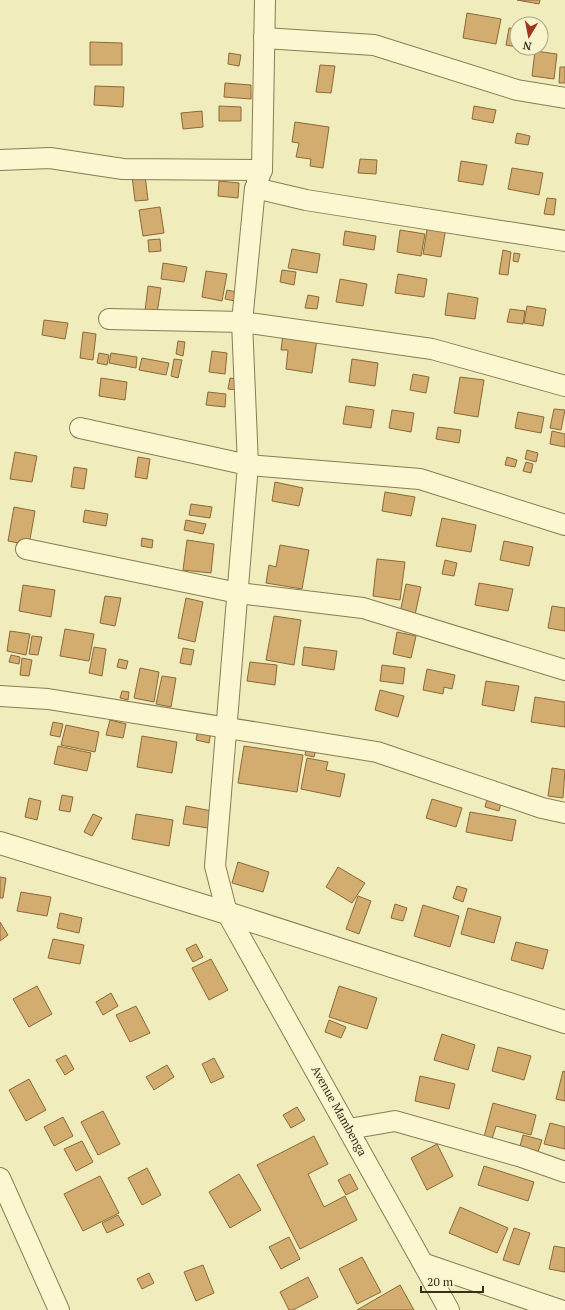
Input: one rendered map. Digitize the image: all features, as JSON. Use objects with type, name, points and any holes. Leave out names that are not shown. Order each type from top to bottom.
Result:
[{"type":"street","name":"Avenue Mambenga","points":[[265,0],[258,179],[242,322],[248,465],[228,727],[215,866],[227,912],[449,1310]]},
{"type":"street","points":[[264,38],[374,46],[518,90],[565,98]]},
{"type":"street","points":[[0,160],[50,158],[123,169],[258,179],[306,200],[565,241]]},
{"type":"street","points":[[109,318],[242,322],[432,349],[565,386]]},
{"type":"street","points":[[80,428],[248,465],[420,479],[565,525]]},
{"type":"street","points":[[26,549],[238,593],[363,608],[565,670]]},
{"type":"street","points":[[0,696],[48,699],[377,752],[542,808],[565,813]]},
{"type":"street","points":[[0,843],[227,912],[565,1022]]},
{"type":"street","points":[[349,1129],[395,1121],[522,1157],[565,1172]]},
{"type":"street","points":[[0,1178],[59,1310]]},
{"type":"street","points":[[424,1264],[560,1310]]},
{"type":"building","points":[[517,0],[540,0],[539,4]]},
{"type":"building","points":[[467,13],[501,19],[496,44],[463,38]]},
{"type":"building","points":[[509,28],[509,46],[506,45]]},
{"type":"building","points":[[90,42],[122,43],[122,65],[90,65]]},
{"type":"building","points":[[229,53],[241,55],[239,66],[228,64]]},
{"type":"building","points":[[549,53],[557,54],[554,79],[532,76],[534,56],[549,56]]},
{"type":"building","points":[[320,65],[335,66],[331,93],[316,92]]},
{"type":"building","points":[[560,67],[565,67],[565,83],[559,83]]},
{"type":"building","points":[[225,83],[251,85],[251,99],[224,97]]},
{"type":"building","points":[[95,86],[124,87],[123,107],[94,105]]},
{"type":"building","points":[[219,106],[241,107],[241,121],[219,121]]},
{"type":"building","points":[[474,106],[496,110],[493,123],[472,119]]},
{"type":"building","points":[[202,111],[203,127],[183,129],[181,113]]},
{"type":"building","points":[[295,122],[329,127],[323,168],[310,166],[311,159],[296,157],[299,143],[292,142]]},
{"type":"building","points":[[517,133],[530,136],[528,145],[515,143]]},
{"type":"building","points":[[360,159],[377,160],[376,174],[358,173]]},
{"type":"building","points":[[461,161],[487,165],[483,185],[458,181]]},
{"type":"building","points":[[512,168],[543,173],[539,195],[508,189]]},
{"type":"building","points":[[145,175],[148,200],[135,201],[132,176]]},
{"type":"building","points":[[219,181],[239,183],[238,198],[218,196]]},
{"type":"building","points":[[547,198],[556,199],[554,215],[544,214]]},
{"type":"building","points":[[160,207],[164,233],[143,236],[139,210]]},
{"type":"building","points":[[429,218],[447,221],[441,257],[423,254]]},
{"type":"building","points":[[400,230],[425,234],[421,256],[397,252]]},
{"type":"building","points":[[345,231],[376,236],[374,250],[343,245]]},
{"type":"building","points":[[160,239],[161,251],[149,252],[148,240]]},
{"type":"building","points":[[292,249],[320,254],[317,273],[288,268]]},
{"type":"building","points":[[503,250],[511,252],[508,275],[499,274]]},
{"type":"building","points":[[514,253],[520,254],[518,262],[513,261]]},
{"type":"building","points":[[163,263],[187,267],[184,282],[161,279]]},
{"type":"building","points":[[282,270],[296,272],[294,285],[280,282]]},
{"type":"building","points":[[206,271],[227,274],[222,301],[202,297]]},
{"type":"building","points":[[398,274],[427,279],[424,297],[395,293]]},
{"type":"building","points":[[340,279],[367,284],[363,306],[336,302]]},
{"type":"building","points":[[148,286],[161,288],[157,313],[145,311]]},
{"type":"building","points":[[227,290],[237,292],[235,301],[225,299]]},
{"type":"building","points":[[448,293],[478,298],[475,319],[445,315]]},
{"type":"building","points":[[308,295],[319,297],[317,309],[305,308]]},
{"type":"building","points":[[527,306],[546,309],[543,326],[524,323]]},
{"type":"building","points":[[510,309],[525,311],[523,324],[507,322]]},
{"type":"building","points":[[44,320],[68,323],[65,339],[42,335]]},
{"type":"building","points":[[83,332],[96,334],[93,360],[80,358]]},
{"type":"building","points":[[283,334],[317,339],[312,373],[286,369],[288,350],[281,350]]},
{"type":"building","points":[[178,341],[185,342],[183,356],[176,354]]},
{"type":"building","points":[[212,351],[227,353],[225,374],[209,372]]},
{"type":"building","points":[[99,353],[109,355],[107,365],[97,363]]},
{"type":"building","points":[[111,353],[137,357],[136,368],[109,363]]},
{"type":"building","points":[[142,358],[169,363],[166,375],[139,370]]},
{"type":"building","points":[[174,359],[182,360],[178,378],[171,376]]},
{"type":"building","points":[[352,359],[378,363],[375,386],[349,382]]},
{"type":"building","points":[[413,374],[429,377],[426,393],[410,390]]},
{"type":"building","points":[[460,377],[484,380],[478,417],[454,413]]},
{"type":"building","points":[[101,378],[127,382],[125,400],[99,396]]},
{"type":"building","points":[[230,378],[238,379],[237,390],[228,389]]},
{"type":"building","points":[[208,392],[226,394],[225,407],[206,405]]},
{"type":"building","points":[[346,406],[374,410],[371,428],[343,424]]},
{"type":"building","points":[[554,409],[565,410],[561,430],[550,428]]},
{"type":"building","points":[[392,410],[414,413],[411,432],[389,428]]},
{"type":"building","points":[[518,412],[544,417],[541,433],[515,428]]},
{"type":"building","points":[[438,427],[461,430],[459,443],[436,439]]},
{"type":"building","points":[[552,431],[565,434],[565,447],[550,444]]},
{"type":"building","points":[[527,450],[538,453],[536,462],[525,459]]},
{"type":"building","points":[[15,452],[37,456],[32,482],[10,479]]},
{"type":"building","points":[[138,457],[150,459],[147,479],[135,477]]},
{"type":"building","points":[[507,457],[517,460],[515,467],[505,465]]},
{"type":"building","points":[[526,462],[533,464],[531,473],[523,471]]},
{"type":"building","points":[[74,467],[87,469],[84,489],[71,487]]},
{"type":"building","points":[[275,482],[303,488],[299,506],[272,501]]},
{"type":"building","points":[[385,492],[415,497],[411,516],[382,511]]},
{"type":"building","points":[[191,504],[212,507],[210,518],[189,515]]},
{"type":"building","points":[[14,507],[35,511],[29,545],[8,541]]},
{"type":"building","points":[[85,510],[108,514],[106,526],[83,522]]},
{"type":"building","points":[[442,518],[476,525],[471,552],[436,546]]},
{"type":"building","points":[[186,520],[206,524],[203,534],[184,530]]},
{"type":"building","points":[[142,538],[153,540],[152,548],[141,546]]},
{"type":"building","points":[[187,540],[214,544],[211,573],[183,570]]},
{"type":"building","points":[[504,541],[533,547],[529,566],[500,560]]},
{"type":"building","points":[[280,545],[309,550],[302,589],[266,583],[269,565],[276,567]]},
{"type":"building","points":[[377,559],[405,562],[400,600],[373,596]]},
{"type":"building","points":[[445,560],[457,563],[454,576],[442,574]]},
{"type":"building","points":[[479,583],[513,589],[508,611],[475,605]]},
{"type":"building","points":[[406,584],[421,587],[415,615],[400,613]]},
{"type":"building","points":[[23,585],[55,590],[51,617],[19,611]]},
{"type":"building","points":[[105,596],[121,598],[115,626],[100,623]]},
{"type":"building","points":[[186,598],[203,602],[195,642],[178,638]]},
{"type":"building","points":[[552,606],[565,608],[565,631],[548,628]]},
{"type":"building","points":[[274,616],[301,620],[294,665],[266,660]]},
{"type":"building","points":[[65,629],[94,634],[89,661],[60,656]]},
{"type":"building","points":[[10,631],[30,634],[26,655],[7,651]]},
{"type":"building","points":[[397,632],[416,636],[411,658],[393,654]]},
{"type":"building","points":[[32,636],[42,637],[38,655],[29,654]]},
{"type":"building","points":[[94,647],[106,649],[102,676],[89,673]]},
{"type":"building","points":[[304,647],[337,651],[334,670],[302,665]]},
{"type":"building","points":[[183,648],[194,650],[191,665],[180,663]]},
{"type":"building","points":[[11,655],[20,657],[19,664],[9,662]]},
{"type":"building","points":[[22,658],[32,660],[29,676],[20,675]]},
{"type":"building","points":[[119,659],[128,661],[126,669],[117,667]]},
{"type":"building","points":[[250,662],[277,665],[275,685],[247,681]]},
{"type":"building","points":[[382,665],[405,668],[403,684],[380,681]]},
{"type":"building","points":[[140,668],[159,672],[154,702],[134,698]]},
{"type":"building","points":[[427,669],[455,675],[452,689],[444,687],[443,694],[423,690]]},
{"type":"building","points":[[162,676],[176,678],[171,707],[156,704]]},
{"type":"building","points":[[486,681],[519,686],[514,711],[482,705]]},
{"type":"building","points":[[380,690],[404,696],[398,717],[375,710]]},
{"type":"building","points":[[122,691],[129,692],[128,700],[120,698]]},
{"type":"building","points":[[535,697],[565,702],[565,727],[531,722]]},
{"type":"building","points":[[110,720],[126,724],[123,738],[106,735]]},
{"type":"building","points":[[53,722],[63,724],[60,737],[50,735]]},
{"type":"building","points":[[66,725],[99,732],[95,752],[61,745]]},
{"type":"building","points":[[198,730],[211,732],[209,743],[196,740]]},
{"type":"building","points":[[142,736],[177,742],[172,773],[137,767]]},
{"type":"building","points":[[307,744],[317,746],[314,757],[305,755]]},
{"type":"building","points":[[58,746],[91,753],[87,771],[54,764]]},
{"type":"building","points":[[244,746],[303,755],[297,792],[238,783]]},
{"type":"building","points":[[307,758],[328,762],[326,770],[345,774],[340,797],[301,789]]},
{"type":"building","points":[[552,768],[565,770],[563,798],[548,796]]},
{"type":"building","points":[[62,795],[73,797],[70,812],[59,810]]},
{"type":"building","points":[[488,795],[502,799],[499,811],[485,807]]},
{"type":"building","points":[[29,798],[41,801],[37,820],[25,817]]},
{"type":"building","points":[[432,799],[462,808],[456,827],[426,818]]},
{"type":"building","points":[[186,806],[217,812],[214,829],[183,824]]},
{"type":"building","points":[[470,812],[516,820],[512,841],[466,832]]},
{"type":"building","points":[[93,814],[102,818],[92,836],[84,832]]},
{"type":"building","points":[[136,814],[173,820],[169,846],[132,839]]},
{"type":"building","points":[[238,862],[269,872],[263,892],[232,883]]},
{"type":"building","points":[[338,867],[365,883],[352,903],[326,887]]},
{"type":"building","points":[[0,877],[6,878],[3,898],[0,898]]},
{"type":"building","points":[[457,886],[467,889],[463,902],[453,898]]},
{"type":"building","points":[[21,892],[51,897],[47,916],[17,911]]},
{"type":"building","points":[[358,896],[371,901],[359,934],[346,929]]},
{"type":"building","points":[[395,904],[407,908],[403,921],[391,918]]},
{"type":"building","points":[[423,905],[459,916],[450,947],[414,936]]},
{"type":"building","points":[[468,908],[501,917],[494,943],[461,934]]},
{"type":"building","points":[[60,913],[82,918],[79,933],[57,928]]},
{"type":"building","points":[[0,922],[8,935],[0,941]]},
{"type":"building","points":[[53,939],[84,945],[80,964],[48,958]]},
{"type":"building","points":[[516,942],[548,950],[543,969],[511,960]]},
{"type":"building","points":[[196,944],[203,957],[193,962],[186,949]]},
{"type":"building","points":[[211,959],[228,990],[209,1000],[192,968]]},
{"type":"building","points":[[37,986],[52,1014],[29,1027],[13,999]]},
{"type":"building","points":[[339,986],[377,998],[367,1029],[329,1017]]},
{"type":"building","points":[[111,993],[118,1006],[103,1015],[96,1002]]},
{"type":"building","points":[[136,1006],[150,1033],[130,1042],[116,1015]]},
{"type":"building","points":[[329,1020],[346,1027],[341,1038],[325,1032]]},
{"type":"building","points":[[442,1034],[475,1045],[468,1070],[434,1060]]},
{"type":"building","points":[[498,1047],[531,1056],[524,1080],[492,1071]]},
{"type":"building","points":[[66,1055],[74,1069],[65,1075],[56,1060]]},
{"type":"building","points":[[214,1058],[224,1077],[211,1083],[202,1064]]},
{"type":"building","points":[[167,1065],[174,1077],[154,1090],[146,1077]]},
{"type":"building","points":[[563,1071],[565,1072],[565,1101],[556,1099]]},
{"type":"building","points":[[420,1076],[455,1084],[449,1109],[415,1101]]},
{"type":"building","points":[[29,1079],[46,1110],[26,1121],[9,1090]]},
{"type":"building","points":[[493,1103],[536,1115],[531,1135],[496,1126],[492,1139],[484,1137]]},
{"type":"building","points":[[297,1107],[305,1120],[291,1128],[283,1115]]},
{"type":"building","points":[[103,1111],[120,1144],[98,1155],[81,1122]]},
{"type":"building","points":[[63,1117],[73,1136],[54,1146],[44,1127]]},
{"type":"building","points":[[550,1123],[565,1127],[565,1149],[544,1144]]},
{"type":"building","points":[[523,1135],[542,1140],[537,1155],[519,1150]]},
{"type":"building","points":[[314,1136],[328,1164],[308,1174],[324,1207],[345,1196],[357,1220],[300,1249],[257,1165]]},
{"type":"building","points":[[82,1141],[93,1162],[76,1171],[64,1149]]},
{"type":"building","points":[[437,1144],[453,1176],[427,1190],[411,1158]]},
{"type":"building","points":[[484,1166],[534,1182],[528,1201],[478,1185]]},
{"type":"building","points":[[147,1168],[161,1195],[142,1205],[128,1178]]},
{"type":"building","points":[[239,1174],[261,1210],[230,1228],[209,1192]]},
{"type":"building","points":[[350,1174],[358,1189],[346,1195],[338,1180]]},
{"type":"building","points":[[100,1176],[119,1213],[83,1231],[64,1194]]},
{"type":"building","points":[[460,1207],[508,1228],[497,1253],[449,1233]]},
{"type":"building","points":[[118,1215],[124,1225],[107,1233],[102,1223]]},
{"type":"building","points":[[514,1228],[530,1233],[519,1265],[503,1260]]},
{"type":"building","points":[[289,1237],[300,1259],[281,1269],[269,1247]]},
{"type":"building","points":[[554,1246],[565,1248],[565,1272],[549,1269]]},
{"type":"building","points":[[362,1257],[381,1292],[357,1304],[339,1269]]},
{"type":"building","points":[[203,1265],[214,1293],[196,1301],[184,1272]]},
{"type":"building","points":[[149,1273],[154,1283],[142,1289],[137,1279]]},
{"type":"building","points":[[308,1277],[318,1297],[293,1310],[289,1310],[280,1292]]},
{"type":"building","points":[[400,1285],[414,1310],[357,1310]]}]
